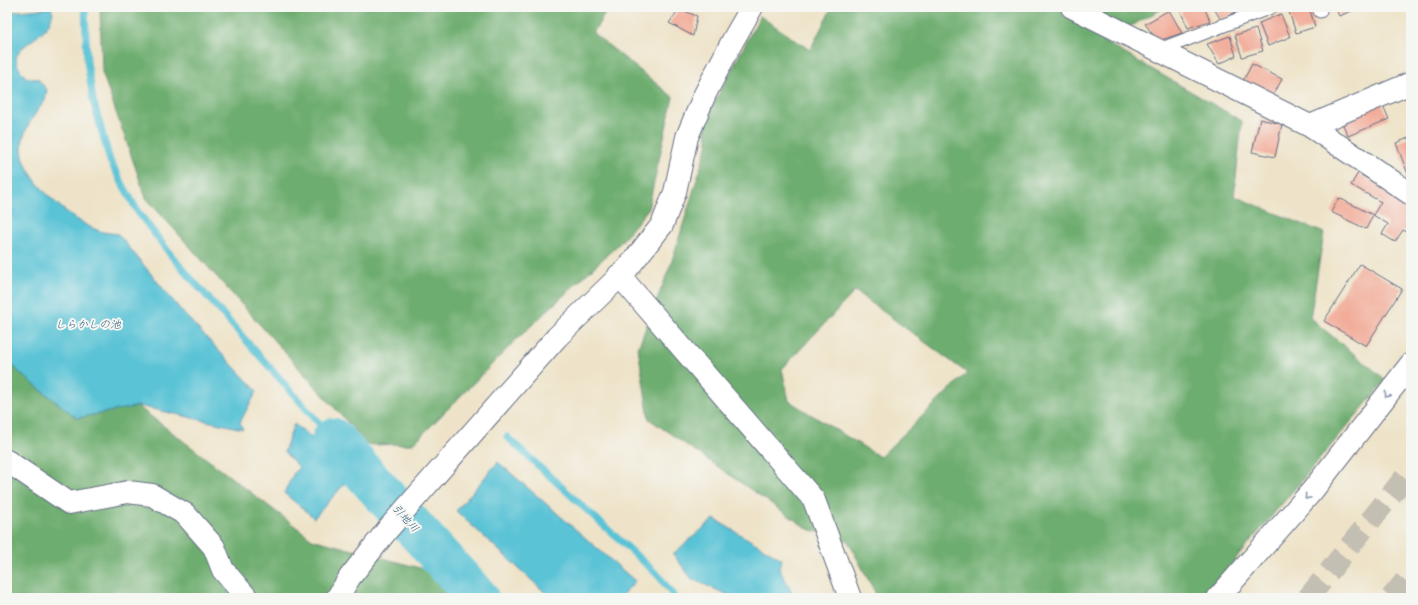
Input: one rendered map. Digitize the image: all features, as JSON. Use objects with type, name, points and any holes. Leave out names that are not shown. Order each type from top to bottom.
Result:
[{"type":"street","points":[[337,598],[355,571],[388,529],[557,337],[619,275],[627,269],[662,225],[675,192],[687,137],[705,94],[752,7]]},
{"type":"street","points":[[1072,7],[1310,126],[1411,194]]},
{"type":"street","points":[[1310,126],[1411,83]]},
{"type":"street","points":[[619,275],[814,500],[850,598]]},
{"type":"street","points":[[1218,598],[1312,491],[1411,364]]},
{"type":"street","points":[[7,461],[69,503],[128,492],[152,495],[185,514],[214,547],[223,570],[247,598]]},
{"type":"street","points":[[1236,598],[1260,568],[1269,540]]},
{"type":"lane","points":[[1159,50],[1271,7]]},
{"type":"green space","points":[[100,7],[609,7],[593,33],[673,97],[648,209],[622,241],[518,338],[413,444],[368,445],[146,198],[102,72]]},
{"type":"green space","points":[[832,7],[1166,7],[1103,41],[1242,121],[1234,196],[1324,233],[1310,318],[1386,380],[1203,598],[878,598],[848,541],[808,529],[649,419],[638,348],[671,264],[708,143],[704,122],[760,16],[810,50]],"holes":[[[855,291],[967,373],[880,457],[789,401],[782,369]]]},
{"type":"green space","points":[[7,259],[115,389],[312,539],[457,578],[501,598],[7,598]]},
{"type":"water","name":"しらかしの池","points":[[51,8],[53,13],[47,26],[17,55],[16,61],[19,69],[27,78],[38,79],[47,90],[44,102],[25,132],[22,141],[23,157],[37,183],[73,217],[99,231],[118,234],[184,314],[257,391],[240,422],[243,429],[139,406],[77,418],[21,374],[7,359],[7,15],[10,12]]},
{"type":"water","points":[[294,424],[356,471],[314,518],[284,493],[294,473],[299,467],[284,452]]},
{"type":"water","points":[[498,462],[635,581],[620,598],[551,598],[456,511]]},
{"type":"water","points":[[714,519],[782,559],[779,568],[795,598],[735,598],[692,579],[673,554]]},
{"type":"building","points":[[1204,7],[1210,21],[1188,28],[1179,8]]},
{"type":"building","points":[[1213,7],[1240,7],[1241,9],[1221,20]]},
{"type":"building","points":[[1295,7],[1309,7],[1315,27],[1296,33],[1288,9]]},
{"type":"building","points":[[1335,7],[1362,7],[1339,16]]},
{"type":"building","points":[[679,9],[697,16],[693,36],[669,23]]},
{"type":"building","points":[[1169,10],[1182,33],[1158,41],[1145,24]]},
{"type":"building","points":[[1281,14],[1290,37],[1268,46],[1259,23]]},
{"type":"building","points":[[1256,29],[1263,51],[1242,57],[1235,35]]},
{"type":"building","points":[[1230,36],[1236,56],[1219,64],[1207,44]]},
{"type":"building","points":[[1252,64],[1282,79],[1273,96],[1243,81]]},
{"type":"building","points":[[1381,101],[1389,119],[1348,136],[1340,118]]},
{"type":"building","points":[[1260,119],[1282,124],[1275,157],[1252,152]]},
{"type":"building","points":[[1411,137],[1411,182],[1396,143]]},
{"type":"building","points":[[1358,173],[1411,204],[1411,234],[1403,230],[1395,242],[1382,234],[1388,224],[1373,215],[1381,202],[1351,185]]},
{"type":"building","points":[[1339,198],[1373,215],[1366,229],[1331,212]]},
{"type":"building","points":[[1360,264],[1402,289],[1366,346],[1324,321]]},
{"type":"waterway","points":[[85,7],[87,61],[93,100],[110,161],[138,212],[174,259],[333,439],[317,453]]},
{"type":"waterway","points":[[507,437],[659,576],[675,598]]},
{"type":"waterway","name":"引地川","points":[[333,439],[478,598]]},
{"type":"tunnel","points":[[1308,598],[1411,470]]},
{"type":"tunnel","points":[[1391,598],[1411,574]]}]
